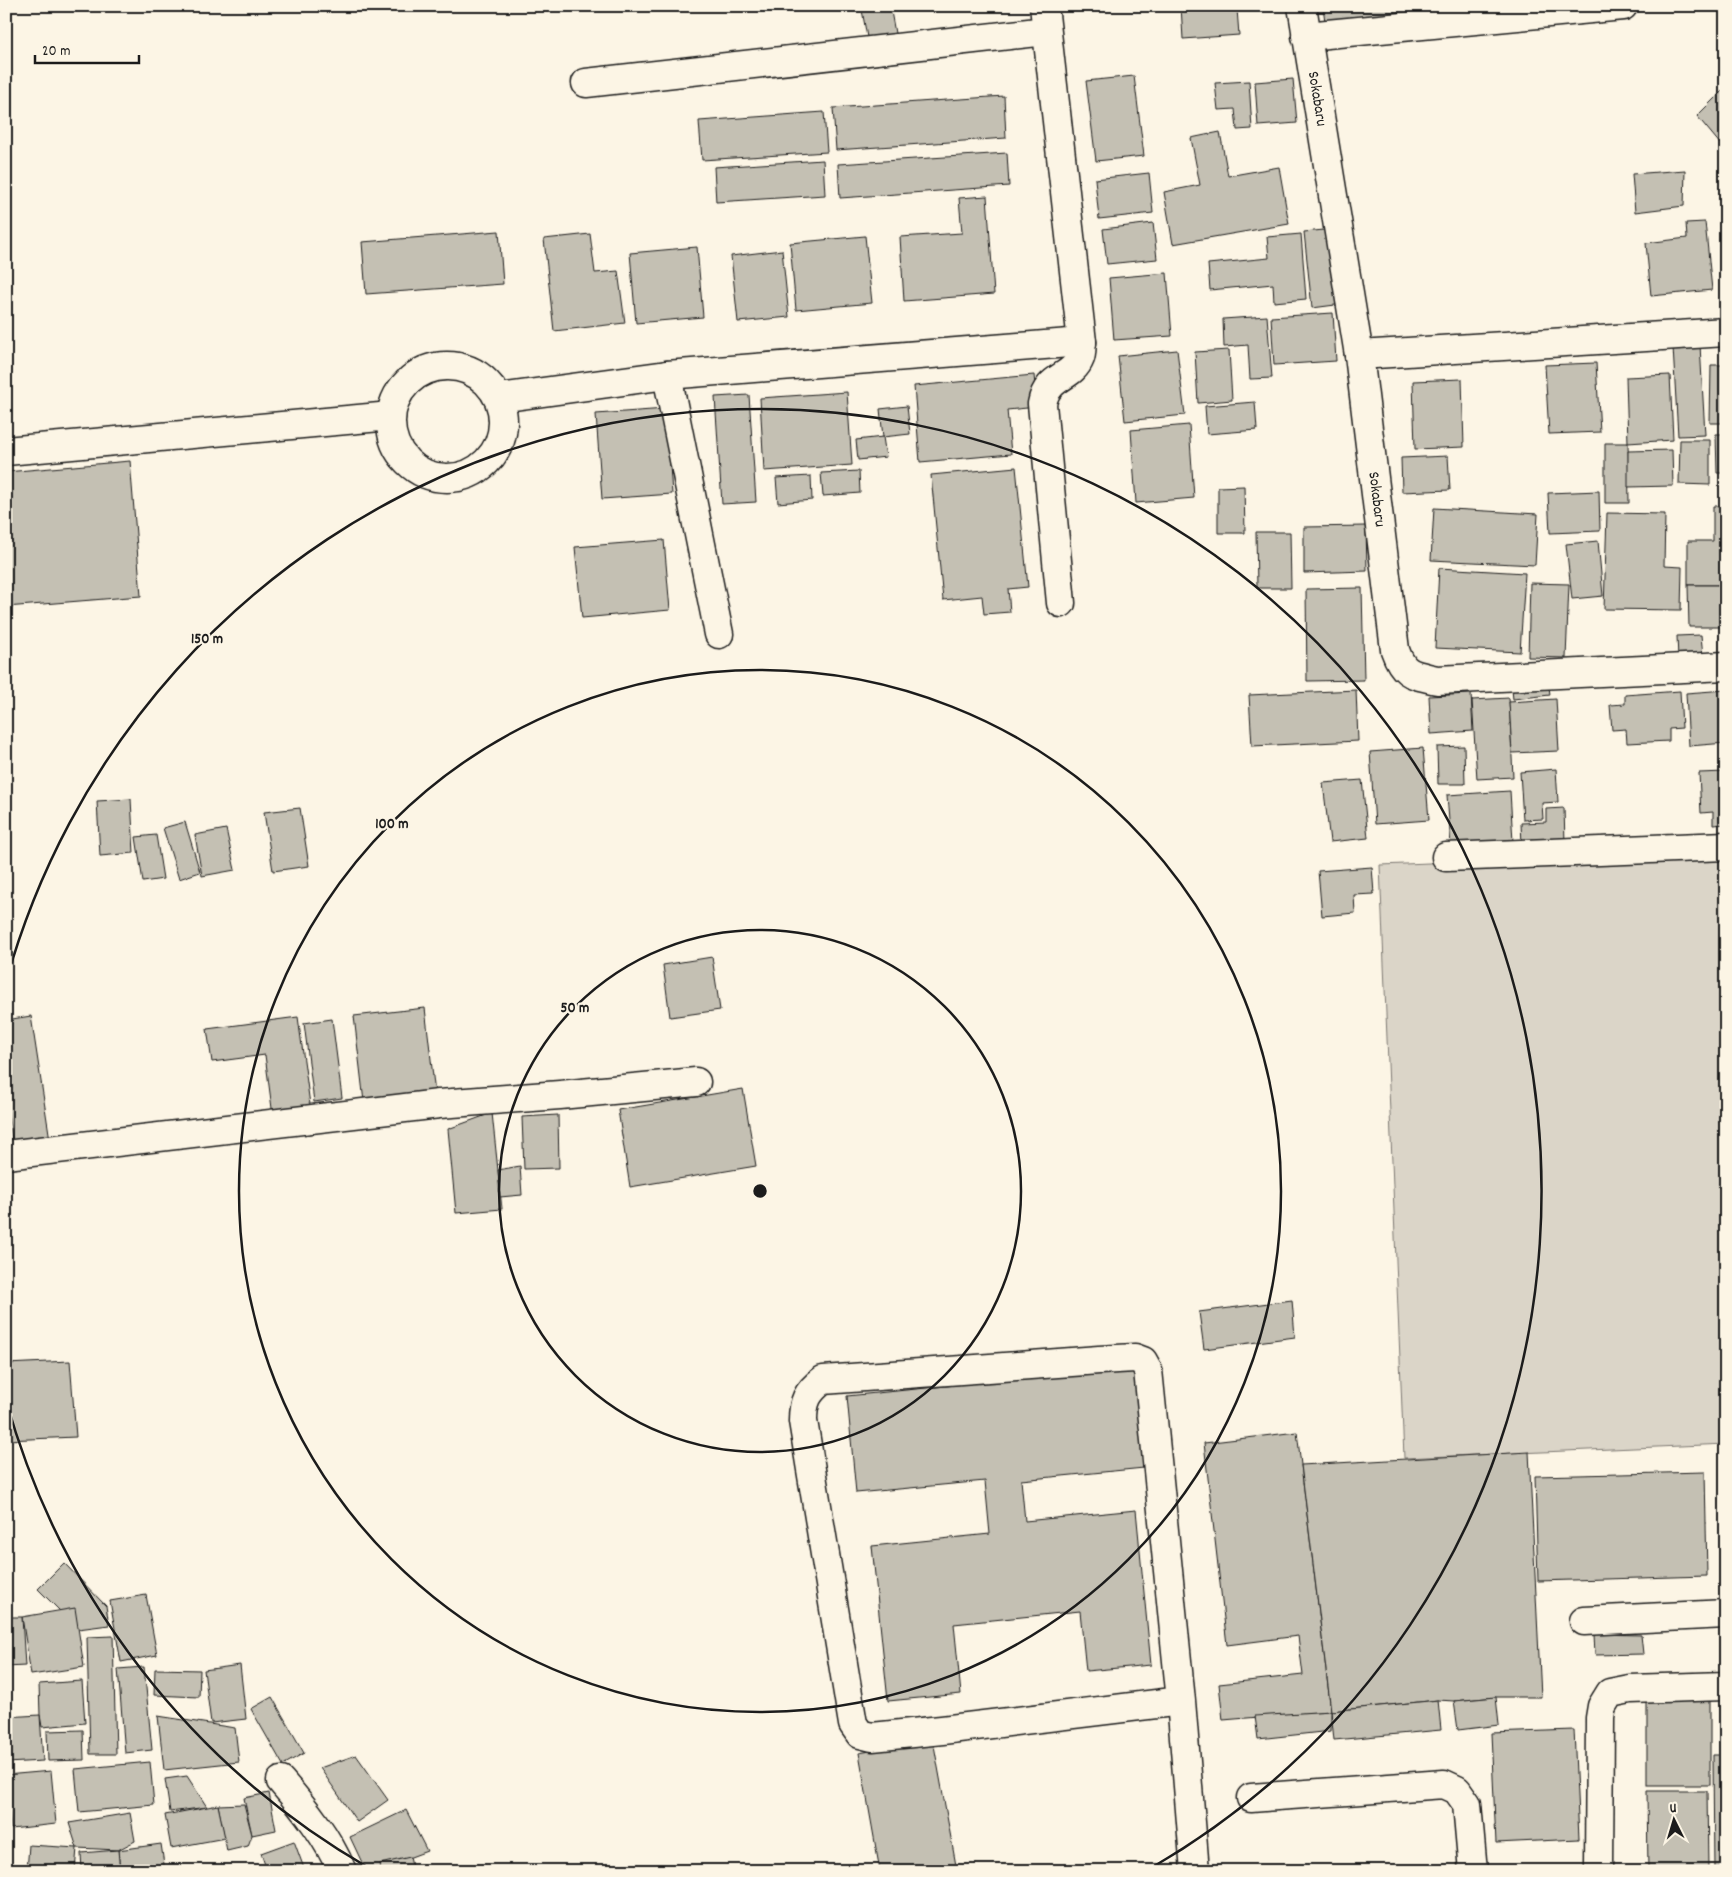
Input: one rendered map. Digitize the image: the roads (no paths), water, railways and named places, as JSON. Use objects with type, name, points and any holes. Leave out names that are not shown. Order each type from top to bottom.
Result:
[{"type":"street","name":"Sokabaru","points":[[1302,6],[1359,355],[1395,650],[1400,665],[1411,674],[1437,680],[1726,666]]},
{"type":"street","points":[[1306,36],[1623,6]]},
{"type":"street","points":[[586,83],[1045,19],[1082,342],[1080,359],[1069,372],[1054,381],[1044,392],[1042,404],[1061,603]]},
{"type":"street","points":[[1359,355],[1726,332]]},
{"type":"street","points":[[499,398],[667,374],[1082,342]]},
{"type":"street","points":[[442,366],[460,367],[476,374],[490,385],[499,398],[504,418],[502,436],[496,452],[484,466],[469,475],[452,479],[434,478],[418,471],[404,460],[394,444],[390,427],[391,416],[391,409],[398,393],[410,380],[425,370],[442,366]]},
{"type":"street","points":[[667,374],[719,634]]},
{"type":"street","points":[[6,451],[391,416]]},
{"type":"street","points":[[1446,857],[1726,846]]},
{"type":"street","points":[[6,1155],[439,1104],[696,1082]]},
{"type":"street","points":[[1181,1702],[872,1737],[860,1734],[854,1724],[803,1421],[803,1409],[807,1395],[823,1380],[1099,1360],[1135,1358],[1143,1361],[1148,1370],[1181,1702],[1195,1871]]},
{"type":"street","points":[[1584,1621],[1726,1614]]},
{"type":"street","points":[[1599,1871],[1600,1718],[1602,1706],[1610,1694],[1630,1690],[1726,1686]]},
{"type":"street","points":[[281,1781],[301,1803],[321,1831],[334,1852],[342,1871]]},
{"type":"street","points":[[1251,1798],[1444,1784],[1457,1790],[1467,1804],[1473,1871]]}]
